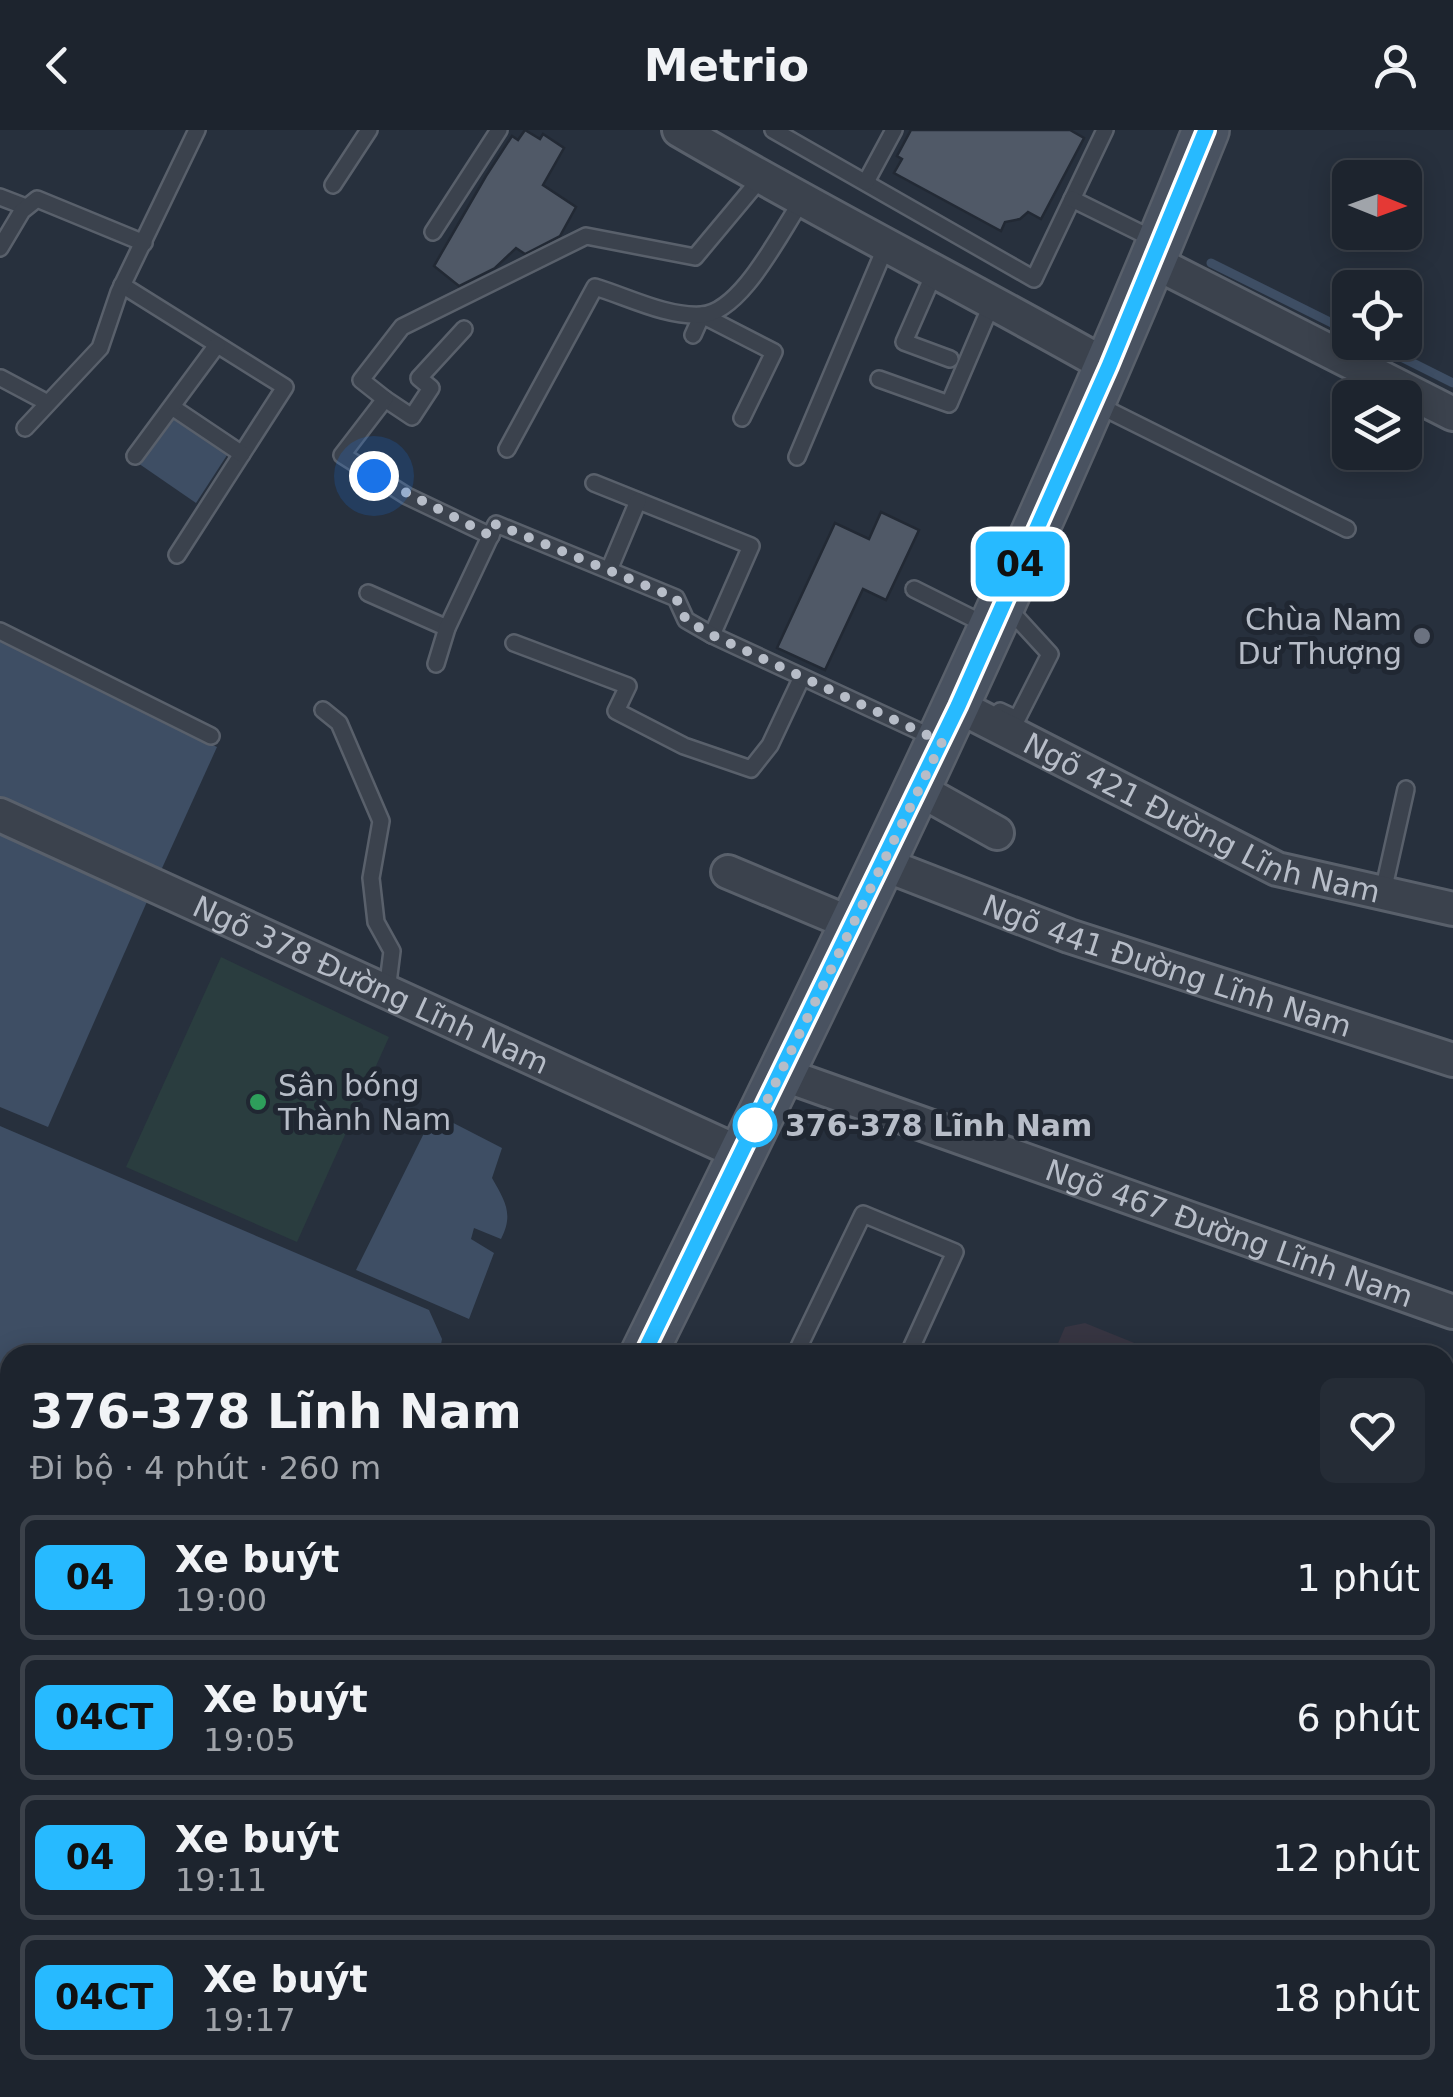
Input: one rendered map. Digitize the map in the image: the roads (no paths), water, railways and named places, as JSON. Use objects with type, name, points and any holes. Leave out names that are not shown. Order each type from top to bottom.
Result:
[{"type":"main road","points":[[647,1345],[955,714],[1101,384],[1206,130]]},
{"type":"street","points":[[680,130],[802,202],[993,302],[1101,384]]},
{"type":"street","points":[[1157,252],[1453,414]]},
{"type":"street","name":"Ngõ 421 Đường Lĩnh Nam","points":[[955,714],[1278,869],[1382,896],[1453,909]]},
{"type":"street","points":[[920,790],[997,832]]},
{"type":"street","name":"Ngõ 378 Đường Lĩnh Nam","points":[[0,815],[742,1154]]},
{"type":"street","name":"Ngõ 441 Đường Lĩnh Nam","points":[[883,864],[1069,936],[1453,1060]]},
{"type":"street","points":[[728,872],[852,924]]},
{"type":"street","name":"Ngõ 467 Đường Lĩnh Nam","points":[[779,1073],[1453,1312]]},
{"type":"lane","points":[[25,428],[100,348],[122,285],[197,130]]},
{"type":"lane","points":[[333,185],[369,130]]},
{"type":"lane","points":[[434,232],[499,130]]},
{"type":"lane","points":[[774,130],[1034,279],[1105,130]]},
{"type":"lane","points":[[866,182],[894,130]]},
{"type":"lane","points":[[464,330],[419,378],[431,388],[412,417],[361,380],[402,328],[586,236],[695,257],[761,178]]},
{"type":"lane","points":[[0,196],[26,207]]},
{"type":"lane","points":[[0,248],[26,207],[36,199],[144,243]]},
{"type":"lane","points":[[1072,200],[1157,252]]},
{"type":"lane","points":[[506,449],[596,287],[674,313],[702,315],[722,310],[742,291],[802,202]]},
{"type":"lane","points":[[797,457],[886,246]]},
{"type":"lane","points":[[936,269],[904,342],[950,360]]},
{"type":"lane","points":[[122,285],[285,387],[177,555]]},
{"type":"lane","points":[[879,380],[950,404],[993,302]]},
{"type":"lane","points":[[693,335],[702,315]]},
{"type":"lane","points":[[702,315],[774,352],[742,418]]},
{"type":"lane","points":[[135,456],[217,345]]},
{"type":"lane","points":[[1,378],[46,402]]},
{"type":"lane","points":[[1101,384],[1348,529]]},
{"type":"lane","points":[[385,399],[342,455],[407,496],[491,536]]},
{"type":"lane","points":[[172,407],[242,454]]},
{"type":"lane","points":[[594,482],[751,546],[712,635]]},
{"type":"lane","points":[[609,570],[638,501]]},
{"type":"lane","points":[[436,664],[447,628],[496,524],[676,598],[686,620],[802,679],[955,714],[1017,719],[1050,654],[998,616],[914,588]]},
{"type":"lane","points":[[368,593],[447,628]]},
{"type":"lane","points":[[0,632],[211,736]]},
{"type":"lane","points":[[514,642],[628,686],[616,711],[684,746],[751,769],[770,745],[802,679]]},
{"type":"lane","points":[[323,710],[339,724],[381,821],[371,878],[376,922],[392,950],[388,991]]},
{"type":"lane","points":[[1382,896],[1406,789]]},
{"type":"lane","points":[[800,1345],[864,1214],[955,1252],[913,1345]]},
{"type":"water","points":[[170,412],[231,449],[196,503],[135,461]]},
{"type":"water","points":[[0,641],[217,747],[158,877],[0,804]]},
{"type":"water","points":[[0,828],[149,897],[48,1127],[0,1107]]},
{"type":"water","points":[[434,1113],[502,1148],[492,1178],[504,1201],[507,1222],[501,1239],[474,1228],[471,1239],[494,1253],[469,1319],[356,1270]]},
{"type":"water","points":[[0,1126],[429,1310],[442,1339],[441,1345],[0,1345]]},
{"type":"waterway","points":[[1211,263],[1332,323]]},
{"type":"waterway","points":[[1407,360],[1453,383]]},
{"type":"place","name":"Chùa Nam Dư Thượng","points":[[1422,636]]},
{"type":"place","name":"Sân bóng Thành Nam","points":[[258,1102]]},
{"type":"place","name":"376-378 Lĩnh Nam","points":[[755,1125]]}]
